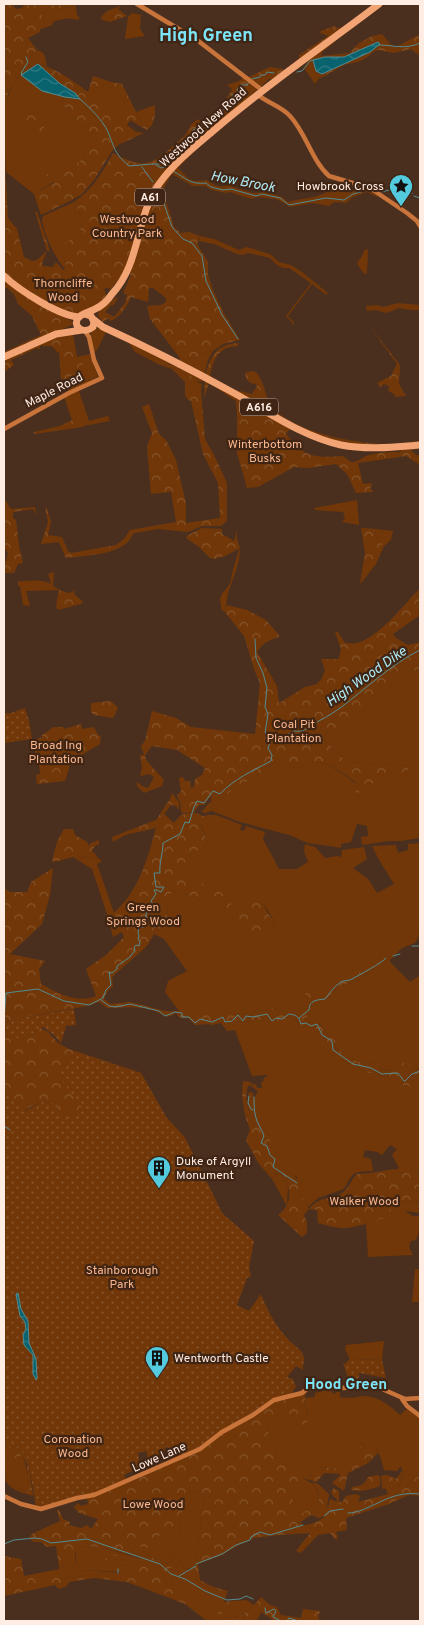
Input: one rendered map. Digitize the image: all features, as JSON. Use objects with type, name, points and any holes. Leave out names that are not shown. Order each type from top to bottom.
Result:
[{"type":"highway","name":"Westwood New Road","points":[[84,324],[96,309],[113,294],[127,273],[143,214],[158,184],[187,153],[260,92],[379,4]]},
{"type":"highway","name":"A616","points":[[4,276],[33,298],[84,324],[103,327],[201,375],[301,431],[340,445],[369,448],[420,445]]},
{"type":"highway","points":[[4,357],[50,336],[71,331],[84,324]]},
{"type":"street","points":[[137,4],[197,40],[255,84],[260,92],[290,116],[318,162],[329,176],[366,187],[417,221],[420,226]]},
{"type":"street","name":"Maple Road","points":[[4,429],[69,393],[102,378],[94,360],[84,324]]},
{"type":"street","name":"Lowe Lane","points":[[4,1496],[15,1502],[41,1509],[94,1495],[193,1452],[274,1400],[302,1393],[310,1386],[344,1388],[368,1385],[380,1388],[402,1399]]},
{"type":"street","points":[[402,1399],[420,1398]]},
{"type":"street","points":[[402,1399],[420,1416]]},
{"type":"green space","points":[[4,4],[12,4],[16,9],[22,8],[25,4],[76,4],[76,6],[42,13],[44,28],[28,38],[37,50],[28,59],[28,63],[12,85],[7,97],[4,97]]},
{"type":"green space","points":[[122,5],[118,9],[127,16],[110,22],[102,20],[101,17],[107,11]]},
{"type":"green space","points":[[76,6],[77,15],[80,18],[77,20],[59,20],[44,28],[42,13]]},
{"type":"green space","points":[[132,13],[141,15],[140,29],[145,36],[125,39],[128,17]]},
{"type":"green space","points":[[335,26],[337,28],[344,27],[303,59],[299,59],[299,55],[328,36],[318,32]]},
{"type":"green space","points":[[382,34],[390,44],[396,47],[420,34],[420,56],[411,49],[394,53],[378,50],[365,59],[346,64],[319,79],[322,74],[378,42],[344,57],[325,57],[313,60],[312,56],[326,46],[335,42],[322,52],[321,56],[349,53],[359,43],[372,36]]},
{"type":"green space","points":[[37,50],[44,54],[47,66],[38,64],[21,75],[42,91],[65,97],[65,107],[87,132],[84,157],[61,173],[55,181],[34,194],[6,172],[4,97],[8,97],[12,85],[28,63],[28,59]]},
{"type":"green space","points":[[312,56],[317,73],[322,74],[315,84],[304,68]]},
{"type":"green space","points":[[38,64],[58,72],[88,92],[93,76],[122,84],[141,122],[155,116],[152,125],[147,130],[130,120],[127,125],[136,132],[144,133],[118,145],[82,194],[41,215],[34,194],[55,182],[45,178],[50,170],[61,172],[67,163],[78,163],[84,157],[87,132],[65,107],[65,97],[79,98],[75,93],[59,83]],"holes":[[[103,85],[118,90],[127,107],[119,112],[112,112],[95,92],[95,88]]]},
{"type":"green space","name":"Westwood Country Park","points":[[270,67],[283,69],[284,71],[273,79],[269,79],[157,181],[163,189],[163,197],[174,227],[181,233],[189,232],[200,236],[197,244],[208,262],[208,275],[213,290],[223,312],[240,340],[223,344],[213,351],[200,353],[199,359],[180,358],[150,319],[147,306],[161,305],[166,302],[166,298],[153,288],[149,288],[148,302],[131,297],[117,317],[110,321],[109,318],[103,322],[98,316],[98,312],[118,297],[114,305],[111,305],[105,312],[114,317],[125,303],[127,295],[123,293],[131,275],[126,271],[111,289],[106,288],[104,290],[107,297],[95,307],[76,316],[42,301],[4,274],[4,146],[8,218],[17,229],[24,257],[32,261],[37,260],[47,251],[42,263],[43,266],[53,267],[56,262],[63,270],[66,267],[63,254],[65,243],[77,236],[84,222],[74,202],[96,180],[113,153],[137,163],[150,162],[157,159],[186,134],[191,124],[198,119],[200,121],[207,118],[220,109],[232,89],[227,85]]},
{"type":"green space","points":[[103,85],[118,90],[127,107],[119,112],[112,112],[95,92],[95,88]]},
{"type":"green space","points":[[155,105],[155,116],[142,123],[136,112]]},
{"type":"green space","points":[[21,109],[44,116],[44,137],[25,127]]},
{"type":"green space","points":[[197,149],[178,168],[193,181],[207,180],[221,187],[230,184],[236,188],[253,193],[266,192],[282,197],[288,202],[318,196],[334,187],[337,190],[348,192],[356,191],[363,187],[378,196],[367,192],[353,197],[346,203],[334,202],[329,206],[312,203],[291,207],[276,199],[258,197],[251,199],[230,192],[225,193],[212,190],[205,186],[193,186],[172,174],[163,189],[160,185],[169,173]]},
{"type":"green space","points":[[74,202],[84,222],[77,236],[63,254],[66,267],[64,268],[50,245],[42,220],[43,216]]},
{"type":"green space","points":[[35,212],[37,212],[50,251],[47,251]]},
{"type":"green space","points":[[200,236],[214,239],[239,250],[247,247],[270,254],[279,262],[291,265],[302,272],[328,293],[326,295],[312,284],[288,316],[294,322],[293,325],[286,316],[311,283],[289,268],[277,265],[270,258],[248,253],[237,254],[214,244],[199,241]]},
{"type":"green space","points":[[365,249],[368,250],[367,274],[363,273],[357,263]]},
{"type":"green space","points":[[4,279],[73,322],[72,325],[4,355],[4,352],[41,335],[32,316],[18,304],[14,294],[7,288],[4,289]]},
{"type":"green space","points":[[398,303],[420,305],[420,310],[399,308],[387,313],[375,310],[367,311],[366,306],[377,305],[383,307]]},
{"type":"green space","points":[[368,324],[400,365],[399,384],[406,396],[395,397],[394,394],[388,391],[389,386],[384,384],[380,387],[377,383],[391,376],[397,364]]},
{"type":"green space","points":[[95,328],[101,329],[174,364],[158,364],[135,352],[128,342],[106,332],[97,350],[94,352],[91,333]]},
{"type":"green space","points":[[73,334],[77,357],[84,358],[82,370],[73,369],[80,380],[86,381],[97,378],[68,392],[69,379],[61,379],[59,351],[58,353],[52,346],[40,346],[40,349],[37,348],[11,360],[14,365],[4,372],[4,362],[8,359],[56,336]]},
{"type":"green space","points":[[239,343],[238,346],[221,351],[215,359],[210,376],[235,390],[252,394],[257,386],[250,383],[245,373],[252,371],[257,373],[270,405],[280,414],[307,429],[340,438],[371,443],[389,444],[420,441],[420,443],[378,446],[335,442],[299,427],[205,375],[216,352],[225,346]]},
{"type":"green space","points":[[213,351],[208,360],[204,375],[178,362],[180,358],[198,359],[200,353]]},
{"type":"green space","points":[[90,354],[98,377],[86,381],[80,380],[73,368],[79,371],[77,357]]},
{"type":"green space","points":[[158,364],[178,367],[202,384],[205,439],[227,483],[227,521],[221,526],[202,526],[188,532],[158,529],[134,533],[126,544],[111,551],[66,558],[59,542],[41,544],[48,522],[45,507],[51,522],[48,535],[62,537],[68,551],[71,553],[116,545],[124,539],[130,530],[176,522],[171,492],[151,494],[147,447],[152,433],[142,407],[149,404],[159,434],[166,440],[176,460],[186,504],[186,523],[220,518],[218,483],[203,454],[191,401],[185,395],[185,382],[172,369]]},
{"type":"green space","points":[[174,364],[203,378],[202,382],[197,381]]},
{"type":"green space","name":"Winterbottom Busks","points":[[205,379],[290,429],[286,434],[299,448],[311,455],[325,457],[343,456],[353,462],[370,455],[400,452],[402,449],[409,448],[416,455],[420,455],[420,465],[406,456],[358,463],[363,484],[371,483],[372,486],[370,488],[373,492],[356,493],[347,474],[336,464],[308,468],[294,467],[258,487],[247,488],[237,453],[236,401],[209,383],[204,398]]},
{"type":"green space","points":[[77,390],[79,391],[89,421],[108,416],[110,421],[91,425],[76,424],[70,416],[64,397]]},
{"type":"green space","points":[[72,420],[85,425],[83,427],[34,434],[34,432],[60,426]]},
{"type":"green space","points":[[4,498],[11,509],[35,507],[36,515],[33,509],[13,512],[23,563],[18,564],[14,573],[4,573],[4,562],[8,553],[4,548]]},
{"type":"green space","points":[[357,500],[359,525],[342,522],[345,518],[343,512],[315,510],[314,508]]},
{"type":"green space","points":[[202,528],[222,529],[222,534],[234,541],[237,530],[240,548],[225,556],[215,559],[210,558],[186,538]]},
{"type":"green space","points":[[361,528],[376,529],[375,535],[384,546],[376,564],[360,583],[365,553]]},
{"type":"green space","points":[[376,529],[393,531],[391,540],[384,546],[375,535]]},
{"type":"green space","points":[[240,548],[240,555],[226,607],[222,612],[220,599],[230,584]]},
{"type":"green space","points":[[54,572],[53,586],[60,590],[26,591],[30,606],[23,605],[18,581],[39,581],[51,584],[48,574]]},
{"type":"green space","points":[[75,588],[74,594],[83,602],[58,610],[56,606],[59,590],[69,593],[74,591]]},
{"type":"green space","name":"Coal Pit Plantation","points":[[420,588],[420,615],[393,634],[408,645],[420,642],[420,670],[411,671],[372,700],[348,724],[326,733],[324,739],[347,762],[415,766],[378,784],[371,783],[356,795],[355,782],[329,765],[312,762],[297,769],[286,762],[281,765],[274,762],[266,770],[234,789],[211,807],[212,811],[202,812],[211,802],[211,796],[204,805],[199,805],[194,812],[183,813],[181,812],[177,795],[181,792],[179,778],[183,777],[185,781],[190,781],[191,788],[194,787],[195,779],[202,775],[205,768],[177,750],[152,746],[145,755],[146,760],[164,780],[162,786],[144,793],[137,786],[137,782],[148,788],[154,777],[150,774],[140,776],[142,767],[140,755],[144,755],[141,746],[145,741],[152,711],[176,718],[191,727],[255,734],[260,683],[244,636],[224,611],[227,605],[247,610],[266,620],[279,635],[279,637],[264,644],[257,652],[277,686],[279,703],[305,687],[317,684],[325,670],[321,659],[339,659],[341,649],[335,632],[338,632],[345,643],[356,643],[365,640],[374,635],[391,620]]},
{"type":"green space","points":[[420,670],[420,838],[362,845],[361,837],[368,836],[367,826],[357,824],[351,842],[341,844],[341,848],[308,843],[289,835],[240,822],[212,811],[211,807],[234,789],[266,770],[274,762],[286,762],[297,769],[312,762],[323,763],[355,783],[357,794],[371,783],[414,766],[347,762],[324,739],[326,733],[348,724],[372,700],[411,671]]},
{"type":"green space","points":[[111,701],[118,708],[113,718],[94,715],[91,712],[91,703]]},
{"type":"green space","points":[[25,708],[32,739],[4,743],[4,713],[11,713]]},
{"type":"green space","name":"Broad Ing Plantation","points":[[81,724],[82,729],[94,727],[98,735],[101,736],[100,744],[73,760],[65,781],[37,784],[36,775],[40,774],[39,763],[35,762],[35,740],[54,727],[63,727],[64,729]]},
{"type":"green space","name":"Green Springs Wood","points":[[172,793],[179,802],[179,810],[176,806],[171,805],[164,814],[174,823],[181,815],[195,813],[202,816],[210,815],[201,825],[208,844],[189,856],[180,870],[188,873],[196,881],[220,892],[235,911],[240,906],[258,901],[263,903],[276,924],[239,938],[238,926],[226,913],[200,899],[173,890],[168,900],[167,922],[154,934],[147,946],[112,977],[113,986],[107,992],[104,999],[111,1004],[130,1002],[165,1011],[181,1011],[202,1017],[200,1013],[211,1010],[213,1015],[223,1015],[225,1008],[234,1013],[250,1016],[258,1010],[263,1011],[270,1007],[286,1012],[292,1010],[299,1012],[307,989],[323,993],[344,976],[353,976],[384,959],[385,961],[370,972],[351,983],[340,986],[324,1001],[313,1001],[307,1019],[310,1022],[316,1020],[328,1035],[336,1041],[335,1048],[358,1062],[376,1063],[381,1069],[390,1071],[391,1066],[407,1062],[416,1070],[420,1068],[420,1073],[412,1076],[412,1087],[390,1083],[390,1077],[365,1072],[361,1068],[345,1062],[329,1047],[329,1044],[314,1027],[300,1026],[298,1022],[288,1015],[280,1025],[260,1019],[258,1022],[235,1021],[235,1030],[227,1031],[221,1023],[195,1025],[188,1018],[181,1018],[175,1013],[167,1016],[142,1008],[107,1008],[99,1002],[87,1006],[19,1018],[4,1023],[4,888],[10,892],[27,892],[31,882],[53,868],[50,895],[42,924],[10,954],[45,961],[39,969],[41,984],[54,991],[82,999],[96,996],[86,969],[106,955],[124,937],[122,932],[113,937],[108,917],[118,909],[134,889],[145,865],[156,828],[125,835],[113,842],[112,837],[156,820]]},
{"type":"green space","points":[[210,815],[216,815],[242,825],[240,830],[244,831],[246,826],[265,832],[263,839],[279,869],[297,869],[308,862],[304,851],[305,844],[315,847],[325,858],[341,857],[342,850],[364,847],[367,859],[353,868],[368,879],[377,893],[394,884],[372,846],[396,845],[398,853],[408,850],[408,844],[420,843],[420,934],[415,943],[402,948],[390,962],[410,982],[420,975],[420,1068],[406,1071],[381,1069],[376,1063],[358,1062],[335,1048],[336,1041],[328,1035],[320,1024],[310,1022],[307,1019],[313,1002],[299,1013],[286,1012],[270,1007],[263,1011],[258,1010],[250,1016],[234,1013],[203,1018],[179,1011],[165,992],[168,981],[187,971],[164,939],[154,934],[167,922],[168,900],[173,890],[200,899],[226,913],[238,926],[239,937],[276,924],[263,903],[235,912],[212,887],[195,881],[188,873],[179,870],[189,856],[208,844],[201,824]],"holes":[[[371,972],[351,983],[340,986],[324,1001],[314,1001],[341,983]]]},
{"type":"green space","points":[[64,829],[73,829],[75,835],[87,842],[89,846],[91,843],[99,840],[99,845],[96,845],[92,850],[98,858],[73,857],[55,862],[52,861],[57,842]]},
{"type":"green space","points":[[73,857],[98,858],[102,861],[97,864],[114,913],[108,917],[92,869]]},
{"type":"green space","points":[[74,1009],[76,1025],[66,1026],[61,1043],[43,1027],[22,1039],[14,1036],[9,1031],[4,1032],[4,1023],[19,1018]]},
{"type":"green space","points":[[288,1015],[298,1022],[314,1027],[345,1062],[361,1068],[365,1072],[390,1077],[412,1086],[411,1076],[420,1073],[420,1172],[394,1170],[399,1168],[392,1155],[397,1149],[390,1145],[382,1155],[365,1150],[363,1157],[371,1159],[373,1171],[357,1172],[352,1176],[344,1189],[318,1198],[308,1207],[299,1193],[298,1186],[303,1183],[301,1180],[297,1181],[297,1177],[286,1170],[281,1173],[288,1184],[287,1206],[272,1179],[279,1171],[256,1123],[254,1124],[248,1106],[249,1092],[253,1093],[254,1099],[258,1091],[251,1086],[256,1084],[257,1088],[262,1088],[261,1083],[267,1075],[252,1076],[235,1030],[235,1021],[257,1022],[260,1019]]},
{"type":"green space","points":[[40,1028],[48,1032],[58,1043],[69,1049],[141,1073],[166,1117],[185,1138],[222,1213],[203,1207],[195,1208],[180,1222],[182,1225],[175,1230],[162,1195],[165,1191],[163,1184],[153,1182],[154,1186],[150,1190],[151,1197],[156,1197],[160,1201],[162,1213],[146,1202],[142,1181],[133,1179],[111,1151],[74,1131],[53,1103],[41,1102],[28,1108],[13,1120],[53,1156],[29,1172],[4,1142],[4,1111],[16,1103],[4,1083],[4,1058],[6,1057],[4,1051],[4,1032],[9,1031],[21,1039],[28,1037]]},
{"type":"green space","name":"Stainborough Park","points":[[79,1053],[141,1073],[166,1117],[185,1138],[222,1213],[254,1241],[249,1267],[251,1276],[247,1278],[237,1305],[249,1311],[261,1294],[275,1323],[300,1350],[304,1361],[303,1370],[296,1366],[287,1377],[293,1379],[296,1387],[290,1395],[273,1399],[199,1448],[172,1461],[169,1456],[168,1447],[164,1448],[165,1455],[155,1455],[156,1462],[150,1465],[146,1451],[138,1453],[140,1467],[124,1475],[127,1481],[93,1495],[41,1508],[36,1507],[28,1459],[19,1448],[11,1446],[4,1448],[4,1083],[23,1112],[41,1102],[53,1103],[66,1120],[82,1107],[56,1073]]},
{"type":"green space","points":[[243,1081],[254,1085],[248,1086],[246,1095],[248,1110],[254,1124],[256,1123],[253,1112],[255,1109],[266,1125],[279,1170],[272,1179],[259,1164],[246,1140],[250,1130],[245,1115],[242,1095]]},
{"type":"green space","name":"Walker Wood","points":[[394,1169],[420,1172],[420,1208],[414,1206],[417,1200],[393,1201],[386,1206],[395,1214],[392,1219],[379,1219],[377,1222],[340,1228],[318,1223],[317,1210],[309,1209],[321,1200],[342,1193],[357,1174]]},
{"type":"green space","points":[[286,1170],[297,1181],[301,1180],[304,1183],[298,1186],[299,1193],[309,1209],[304,1215],[307,1223],[307,1233],[302,1237],[278,1215],[286,1206],[289,1195],[289,1189],[281,1172]]},
{"type":"green space","points":[[417,1200],[415,1206],[420,1208],[420,1213],[405,1211],[413,1216],[420,1216],[420,1228],[416,1240],[411,1241],[409,1247],[413,1255],[368,1257],[366,1223],[377,1222],[392,1202]]},
{"type":"green space","points":[[415,1269],[420,1269],[420,1302],[412,1302]]},
{"type":"green space","points":[[384,1341],[382,1360],[350,1359],[345,1349],[346,1345]]},
{"type":"green space","points":[[350,1359],[382,1360],[386,1378],[359,1373],[359,1378],[349,1381],[343,1363],[345,1364]]},
{"type":"green space","points":[[331,1391],[335,1394],[340,1392],[340,1397],[343,1398],[369,1396],[388,1405],[400,1415],[408,1408],[420,1418],[420,1475],[405,1487],[399,1488],[404,1469],[402,1470],[401,1466],[397,1471],[384,1470],[380,1456],[372,1441],[360,1446],[345,1468],[310,1467],[312,1471],[311,1476],[302,1478],[315,1486],[319,1501],[297,1517],[302,1525],[300,1526],[296,1522],[282,1526],[283,1519],[290,1508],[299,1468],[277,1462],[276,1449],[267,1429],[277,1415],[300,1425],[308,1420],[308,1411],[304,1405],[305,1398],[315,1397],[315,1393]]},
{"type":"green space","name":"Lowe Wood","points":[[306,1392],[304,1405],[308,1416],[306,1424],[300,1425],[277,1415],[267,1429],[276,1449],[277,1462],[299,1468],[297,1478],[299,1483],[290,1508],[283,1519],[282,1526],[295,1521],[300,1526],[307,1525],[317,1522],[325,1516],[319,1518],[311,1515],[299,1523],[296,1520],[297,1517],[319,1501],[318,1491],[312,1482],[318,1484],[329,1494],[328,1507],[330,1499],[337,1502],[337,1499],[331,1492],[334,1488],[339,1491],[339,1502],[342,1502],[346,1496],[356,1494],[360,1496],[358,1502],[388,1494],[386,1489],[382,1488],[381,1476],[387,1475],[396,1479],[404,1468],[399,1487],[405,1487],[420,1475],[420,1496],[409,1495],[389,1504],[346,1518],[347,1530],[336,1532],[338,1539],[335,1539],[330,1533],[318,1535],[301,1553],[296,1551],[310,1533],[254,1538],[222,1555],[198,1564],[200,1580],[211,1586],[228,1591],[227,1593],[199,1583],[194,1567],[187,1569],[189,1566],[179,1562],[175,1568],[169,1568],[173,1575],[170,1584],[177,1586],[179,1590],[207,1612],[216,1616],[224,1602],[230,1601],[220,1617],[227,1618],[244,1614],[261,1597],[270,1605],[277,1607],[281,1615],[301,1618],[303,1609],[320,1611],[318,1619],[327,1621],[275,1621],[261,1612],[257,1621],[207,1621],[185,1604],[127,1582],[94,1578],[69,1582],[67,1586],[59,1589],[55,1585],[4,1596],[4,1556],[21,1559],[24,1576],[60,1569],[57,1572],[59,1579],[82,1576],[81,1570],[120,1573],[123,1571],[121,1566],[140,1564],[141,1558],[101,1547],[76,1546],[76,1565],[59,1567],[56,1546],[47,1547],[41,1542],[34,1542],[29,1538],[32,1534],[60,1521],[57,1510],[59,1510],[63,1519],[70,1522],[69,1525],[81,1528],[87,1525],[91,1529],[98,1519],[79,1513],[74,1507],[78,1503],[81,1506],[88,1504],[87,1498],[134,1480],[223,1432],[272,1402]],"holes":[[[191,1491],[205,1494],[196,1562],[182,1562],[165,1553],[174,1561],[165,1564],[160,1560],[131,1551],[136,1546],[151,1548],[161,1533],[166,1536],[179,1534],[185,1496]]]},
{"type":"green space","points":[[372,1440],[378,1453],[368,1463],[348,1473],[344,1491],[332,1483],[341,1474],[324,1473],[317,1482],[302,1478],[302,1476],[311,1476],[312,1471],[309,1467],[345,1468],[360,1446]]},
{"type":"green space","points":[[11,1446],[19,1448],[28,1459],[33,1496],[14,1489],[5,1479],[4,1474],[16,1487],[26,1492],[29,1491],[27,1464],[22,1455],[14,1458],[8,1456],[5,1459],[4,1448]]},
{"type":"green space","points":[[22,1455],[28,1477],[29,1491],[27,1492],[14,1487],[7,1480],[4,1470],[4,1456],[5,1458]]},
{"type":"green space","points":[[378,1475],[380,1477],[380,1486],[366,1490],[351,1490],[352,1487],[359,1486],[367,1480],[368,1477]]},
{"type":"green space","points":[[191,1491],[205,1494],[196,1562],[182,1562],[167,1554],[174,1561],[165,1564],[160,1560],[131,1551],[136,1546],[161,1533],[179,1534],[185,1496]]},
{"type":"green space","points":[[76,1546],[101,1547],[141,1559],[140,1564],[121,1566],[123,1571],[120,1573],[118,1571],[81,1570],[83,1576],[58,1579],[56,1572],[59,1570],[59,1567],[76,1565]]},
{"type":"green space","points":[[102,1551],[126,1558],[125,1562],[119,1563],[101,1559]]},
{"type":"green space","points":[[179,1562],[189,1566],[187,1569],[189,1570],[194,1566],[199,1583],[227,1593],[216,1616],[207,1612],[178,1590],[177,1586],[170,1584],[173,1575],[169,1568],[175,1568]]},
{"type":"green space","points":[[246,1600],[254,1605],[246,1612],[230,1618],[219,1617],[230,1601]]},
{"type":"water","points":[[378,42],[380,44],[370,52],[322,74],[316,71],[313,60],[325,57],[344,57]]},
{"type":"water","points":[[38,64],[80,99],[42,91],[21,75]]},
{"type":"water","points":[[18,1293],[21,1309],[28,1321],[29,1343],[36,1359],[36,1380],[33,1374],[33,1355],[24,1345],[23,1335],[26,1329],[25,1322],[20,1316],[16,1294]]},
{"type":"waterway","points":[[379,45],[405,47],[420,43]]},
{"type":"waterway","points":[[23,75],[21,73],[28,62],[26,57]]},
{"type":"waterway","points":[[297,72],[302,71],[313,60]]},
{"type":"waterway","points":[[252,79],[265,75],[267,72],[274,73]]},
{"type":"waterway","points":[[80,99],[103,123],[118,154],[129,166],[163,164],[183,144],[190,140],[193,136],[193,130],[200,127],[204,122],[215,118],[218,113],[222,113],[222,110],[225,109],[232,99],[232,95],[235,96],[239,93],[237,90],[241,85],[247,85],[249,82]]},
{"type":"waterway","name":"How Brook","points":[[156,165],[168,169]]},
{"type":"waterway","points":[[142,167],[153,182]]},
{"type":"waterway","name":"How Brook","points":[[173,171],[192,182],[206,183],[211,187],[223,190],[231,189],[256,196],[262,194],[280,198],[289,205],[326,198],[344,200],[353,194],[368,190]]},
{"type":"waterway","name":"How Brook","points":[[381,192],[394,189],[412,193]]},
{"type":"waterway","points":[[160,192],[172,227],[183,239],[192,243],[202,256],[206,281],[222,315],[238,339]]},
{"type":"waterway","points":[[414,196],[420,198]]},
{"type":"waterway","points":[[255,639],[256,658],[267,688],[265,707],[268,714],[265,733],[270,737],[270,741]]},
{"type":"waterway","name":"High Wood Dike","points":[[270,741],[280,739],[294,731],[304,730],[337,711],[389,670],[420,650]]},
{"type":"waterway","points":[[4,1021],[6,993],[38,989],[64,1001],[89,1005],[103,998],[106,990],[111,985],[109,972],[112,973],[117,969],[117,966],[130,957],[135,950],[134,947],[136,945],[139,946],[139,928],[146,926],[146,914],[150,905],[153,904],[151,901],[156,894],[154,890],[161,892],[164,887],[156,887],[154,873],[160,873],[163,843],[180,834],[185,822],[189,823],[197,801],[204,803],[213,791],[220,794],[237,780],[271,761],[272,755],[268,748],[270,742]]},
{"type":"waterway","points":[[412,946],[419,946],[420,944]]},
{"type":"waterway","points":[[393,956],[400,954]]},
{"type":"waterway","points":[[299,1018],[309,1010],[312,1002],[325,999],[342,981],[352,979],[386,958]]},
{"type":"waterway","points":[[101,1000],[109,1006],[116,1007],[130,1004],[159,1011],[165,1016],[175,1012],[182,1013],[182,1017],[189,1017],[195,1023],[200,1019],[212,1022],[223,1017],[225,1022],[232,1021],[238,1015],[243,1021],[246,1016],[253,1017],[267,1014],[272,1021],[276,1018],[282,1019],[292,1014],[297,1017],[301,1024],[306,1023],[311,1026],[317,1024],[322,1035],[332,1041],[333,1050],[353,1064],[371,1068],[382,1074],[398,1073],[404,1081],[412,1074],[420,1071]]},
{"type":"waterway","points":[[249,1096],[248,1103],[253,1110]]},
{"type":"waterway","points":[[254,1097],[256,1118],[264,1136],[261,1143],[267,1146],[270,1155],[275,1159],[273,1167],[297,1183]]},
{"type":"waterway","points":[[4,1126],[10,1130]]},
{"type":"waterway","points":[[348,1513],[360,1511],[398,1495],[420,1494]]},
{"type":"waterway","points":[[325,1516],[330,1511],[343,1509]]},
{"type":"waterway","points":[[196,1564],[222,1554],[236,1545],[250,1540],[251,1537],[260,1532],[270,1535],[303,1525]]},
{"type":"waterway","points":[[4,1544],[14,1540],[35,1538],[51,1543],[87,1539],[160,1564],[171,1574],[227,1600],[240,1599],[246,1596],[253,1599]]},
{"type":"waterway","points":[[179,1576],[196,1566]]},
{"type":"waterway","points":[[265,1608],[266,1613],[274,1609],[276,1611],[273,1617],[281,1621]]},
{"type":"waterway","points":[[287,1621],[289,1618],[298,1621]]},
{"type":"place","name":"Howbrook Cross","points":[[401,207]]},
{"type":"place","name":"Duke of Argyll Monument","points":[[159,1189]]},
{"type":"place","name":"Wentworth Castle","points":[[157,1379]]},
{"type":"district","name":"High Green","points":[[206,35]]},
{"type":"district","name":"Hood Green","points":[[346,1384]]},
{"type":"park label","name":"Thorncliffe Wood","points":[[63,290]]},
{"type":"park label","name":"Coronation Wood","points":[[73,1446]]}]
